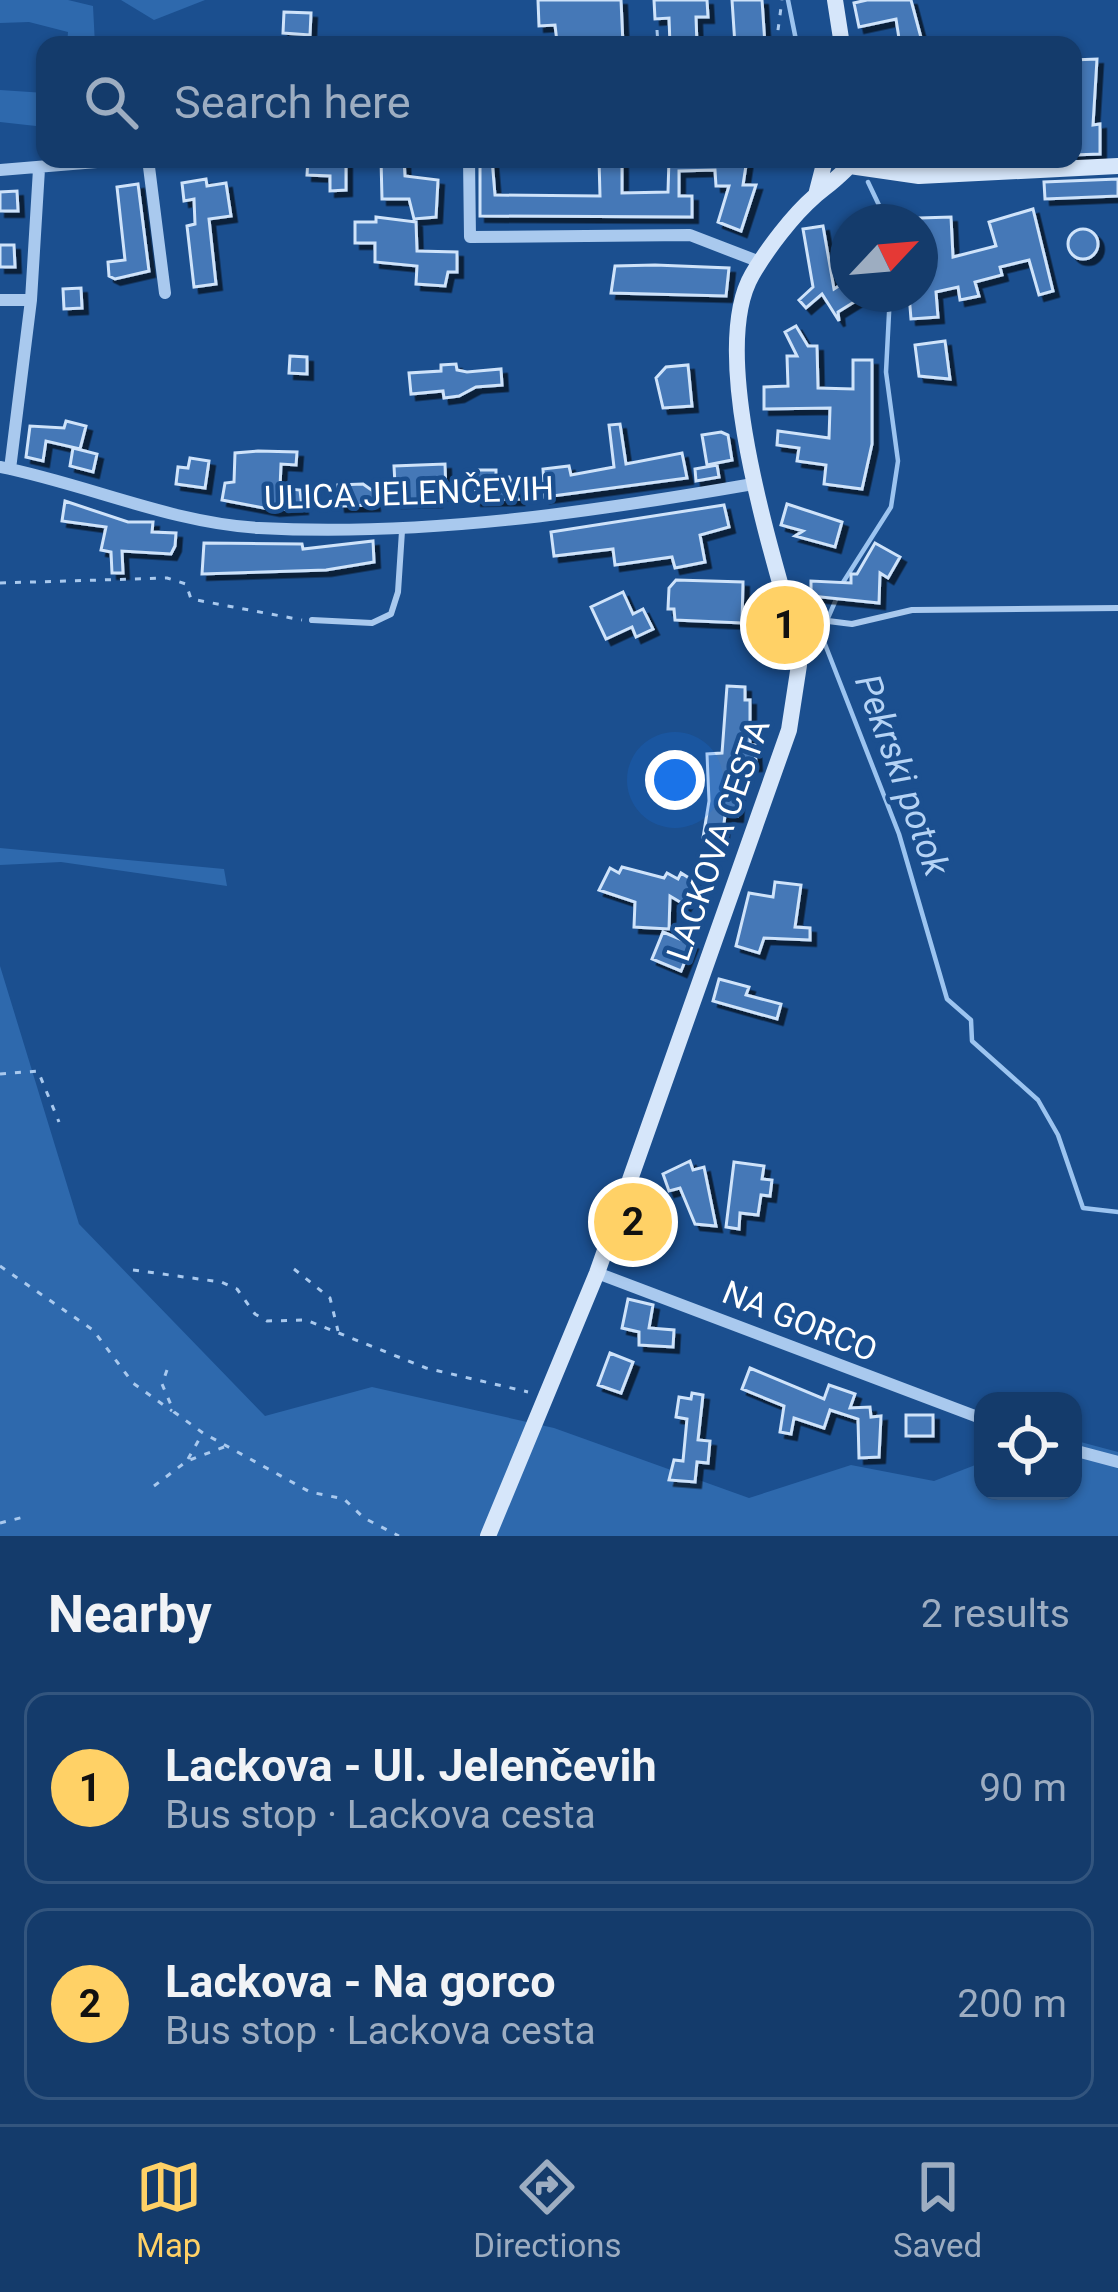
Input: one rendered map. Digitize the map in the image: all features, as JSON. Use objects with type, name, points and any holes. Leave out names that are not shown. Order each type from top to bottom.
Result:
[{"type":"street","points":[[835,0],[841,36]]},
{"type":"street","points":[[1082,167],[1118,166]]},
{"type":"street","points":[[0,170],[56,168]]},
{"type":"street","points":[[149,168],[165,293]]},
{"type":"street","points":[[469,168],[470,236],[690,235],[760,262]]},
{"type":"street","points":[[816,195],[822,168]]},
{"type":"street","name":"LACKOVA CESTA","points":[[488,1536],[597,1273],[789,730],[800,665],[753,484],[737,327],[740,302],[760,262],[816,195],[847,168]]},
{"type":"street","points":[[867,168],[895,173],[1054,168]]},
{"type":"street","points":[[886,168],[895,173]]},
{"type":"street","points":[[5,468],[31,300],[39,170]]},
{"type":"street","points":[[0,300],[31,300]]},
{"type":"street","name":"ULICA JELENČEVIH","points":[[5,468],[257,528],[402,525],[624,508],[753,484]]},
{"type":"street","name":"NA GORCO","points":[[597,1273],[974,1416]]},
{"type":"street","points":[[1082,1452],[1118,1462]]},
{"type":"lane","points":[[312,620],[372,623],[391,614],[398,592],[402,525]]},
{"type":"lane","points":[[792,624],[820,619],[852,624],[912,610],[1118,608]]},
{"type":"path","points":[[777,36],[782,0]]},
{"type":"path","points":[[657,30],[657,36]]},
{"type":"path","points":[[0,583],[166,578],[186,584],[191,598],[258,609],[284,620],[312,620]]},
{"type":"path","points":[[0,1074],[38,1071],[59,1122]]},
{"type":"path","points":[[0,1266],[93,1330],[134,1383],[203,1433],[310,1492],[344,1499],[364,1518],[399,1536]]},
{"type":"path","points":[[294,1269],[330,1298],[338,1332]]},
{"type":"path","points":[[133,1270],[221,1282],[237,1289],[267,1321],[306,1320],[426,1368],[544,1396]]},
{"type":"path","points":[[166,1370],[162,1384],[174,1412]]},
{"type":"path","points":[[187,1461],[203,1433]]},
{"type":"path","points":[[154,1486],[187,1461],[224,1447]]},
{"type":"path","points":[[0,1523],[25,1517]]},
{"type":"shaded area","points":[[0,0],[68,0],[93,6],[95,36],[68,36],[68,32],[29,22],[0,23]]},
{"type":"shaded area","points":[[121,0],[205,0],[154,20]]},
{"type":"shaded area","points":[[0,90],[36,92],[36,126],[0,122]]},
{"type":"shaded area","points":[[0,848],[224,869],[227,886],[61,862],[0,865]]},
{"type":"shaded area","points":[[0,966],[79,1224],[265,1416],[372,1387],[554,1428],[749,1498],[851,1465],[934,1481],[974,1465],[974,1500],[1082,1500],[1082,1442],[1118,1452],[1118,1536],[0,1536]]},
{"type":"building","points":[[538,0],[621,0],[623,36],[556,36],[555,25],[539,26]]},
{"type":"building","points":[[654,0],[707,0],[708,17],[696,17],[697,36],[670,36],[669,18],[655,19]]},
{"type":"building","points":[[732,0],[762,0],[764,36],[734,36]]},
{"type":"building","points":[[911,0],[921,36],[899,36],[896,19],[859,27],[854,3]]},
{"type":"building","points":[[284,12],[311,13],[310,35],[283,33]]},
{"type":"building","points":[[1097,59],[1093,125],[1100,124],[1100,154],[1082,155],[1082,60]]},
{"type":"building","points":[[307,168],[346,168],[346,190],[330,191],[330,176],[307,175]]},
{"type":"building","points":[[381,168],[405,168],[405,176],[438,180],[436,217],[414,219],[409,199],[382,199]]},
{"type":"building","points":[[480,168],[493,168],[495,195],[600,196],[599,168],[622,168],[622,193],[668,192],[669,168],[746,168],[743,185],[756,185],[741,231],[718,222],[729,186],[716,186],[715,170],[679,171],[679,196],[692,196],[692,217],[480,216]]},
{"type":"building","points":[[206,179],[207,186],[226,183],[231,216],[209,219],[216,284],[194,287],[187,226],[195,224],[194,199],[184,201],[182,183]]},
{"type":"building","points":[[1118,179],[1118,196],[1045,199],[1044,182]]},
{"type":"building","points":[[138,184],[149,271],[115,279],[109,276],[108,262],[125,260],[117,187]]},
{"type":"building","points":[[17,191],[18,211],[0,211],[0,192]]},
{"type":"building","points":[[1033,209],[1053,291],[1039,295],[1029,260],[1000,267],[1002,275],[975,282],[979,296],[960,300],[958,287],[938,292],[938,217],[951,217],[953,257],[996,246],[989,222]]},
{"type":"building","points":[[376,217],[416,222],[417,251],[457,252],[457,272],[448,272],[445,286],[416,284],[417,266],[375,262],[375,243],[355,243],[355,222],[376,222]]},
{"type":"building","points":[[823,226],[830,307],[822,294],[806,308],[799,300],[813,287],[803,229]]},
{"type":"building","points":[[1083,229],[1094,233],[1098,244],[1094,255],[1083,259],[1072,255],[1068,244],[1072,233]]},
{"type":"building","points":[[0,245],[14,245],[15,267],[0,267]]},
{"type":"building","points":[[615,266],[729,268],[726,296],[611,293]]},
{"type":"building","points":[[81,288],[82,308],[64,309],[63,289]]},
{"type":"building","points":[[910,312],[938,312],[938,317],[911,319]]},
{"type":"building","points":[[796,326],[808,346],[817,346],[818,388],[853,389],[853,360],[872,360],[872,444],[862,489],[824,484],[826,465],[797,461],[799,448],[777,445],[778,431],[829,438],[830,408],[764,409],[764,387],[788,386],[787,356],[797,356],[785,332]]},
{"type":"building","points":[[945,341],[950,379],[919,376],[915,345]]},
{"type":"building","points":[[290,356],[307,357],[307,374],[289,373]]},
{"type":"building","points":[[456,364],[457,370],[467,372],[501,369],[502,385],[476,387],[444,398],[443,391],[411,394],[409,373],[441,371],[441,365]]},
{"type":"building","points":[[688,365],[692,406],[663,408],[656,378],[666,367]]},
{"type":"building","points":[[66,421],[86,426],[80,449],[46,441],[43,461],[26,457],[30,426],[64,428]]},
{"type":"building","points":[[620,424],[626,464],[682,453],[687,478],[545,497],[543,469],[569,466],[571,475],[614,467],[609,425]]},
{"type":"building","points":[[702,435],[728,435],[732,460],[707,465]]},
{"type":"building","points":[[73,448],[97,454],[93,472],[70,466]]},
{"type":"building","points":[[297,452],[296,465],[281,464],[280,488],[300,490],[302,508],[274,510],[222,500],[225,483],[234,482],[235,453]]},
{"type":"building","points":[[190,458],[209,461],[205,488],[176,484],[178,467],[188,468]]},
{"type":"building","points":[[445,464],[446,494],[436,495],[436,501],[396,502],[394,466]]},
{"type":"building","points":[[717,465],[719,477],[696,481],[695,469]]},
{"type":"building","points":[[475,470],[496,470],[496,477],[509,477],[518,499],[476,500]]},
{"type":"building","points":[[363,484],[373,491],[374,505],[340,506],[338,485]]},
{"type":"building","points":[[65,501],[128,522],[153,522],[152,532],[176,533],[175,546],[171,554],[122,551],[123,573],[112,573],[111,552],[101,550],[106,527],[62,521]]},
{"type":"building","points":[[787,504],[842,522],[835,547],[795,536],[803,531],[781,525]]},
{"type":"building","points":[[724,505],[729,527],[700,535],[705,562],[675,568],[672,557],[615,565],[613,549],[554,556],[551,532]]},
{"type":"building","points":[[373,541],[374,562],[326,570],[202,574],[204,543],[302,544],[303,549]]},
{"type":"building","points":[[875,543],[900,557],[888,578],[880,573],[879,603],[811,596],[811,581],[851,583],[851,574],[857,574]]},
{"type":"building","points":[[676,580],[743,582],[742,623],[675,620],[674,609],[668,609],[669,588]]},
{"type":"building","points":[[623,592],[633,614],[643,609],[653,629],[636,637],[632,627],[606,639],[591,607]]},
{"type":"building","points":[[727,686],[745,687],[745,700],[750,700],[750,745],[755,745],[756,765],[741,766],[737,816],[725,815],[722,840],[703,838],[709,801],[707,754],[722,753]]},
{"type":"building","points":[[622,867],[664,878],[667,873],[678,879],[681,873],[697,883],[685,905],[670,896],[669,929],[634,927],[635,902],[599,890],[610,868],[619,873]]},
{"type":"building","points":[[775,882],[801,885],[795,927],[810,928],[810,940],[764,938],[759,953],[736,946],[749,893],[773,897]]},
{"type":"building","points":[[663,932],[692,944],[681,971],[652,959]]},
{"type":"building","points":[[719,979],[749,987],[746,995],[781,1004],[777,1019],[713,1001]]},
{"type":"building","points":[[690,1161],[693,1170],[704,1167],[716,1226],[695,1224],[680,1188],[669,1191],[663,1174]]},
{"type":"building","points":[[734,1162],[764,1166],[762,1179],[772,1180],[770,1196],[761,1195],[758,1215],[740,1213],[739,1229],[726,1227]]},
{"type":"building","points":[[628,1299],[653,1305],[649,1328],[674,1330],[673,1347],[639,1345],[639,1332],[622,1328]]},
{"type":"building","points":[[610,1353],[633,1362],[621,1393],[598,1385]]},
{"type":"building","points":[[750,1368],[824,1399],[829,1385],[855,1394],[850,1408],[870,1407],[871,1417],[881,1416],[879,1457],[859,1458],[858,1419],[830,1410],[824,1428],[794,1418],[791,1434],[780,1432],[784,1406],[742,1389]]},
{"type":"building","points":[[692,1393],[703,1395],[698,1440],[710,1441],[708,1463],[697,1462],[695,1482],[669,1480],[674,1460],[683,1461],[687,1419],[676,1417],[679,1397],[691,1399]]},
{"type":"building","points":[[906,1415],[933,1415],[933,1436],[906,1436]]},
{"type":"waterway","points":[[788,0],[795,36]]},
{"type":"waterway","name":"Pekrski potok","points":[[868,182],[878,204]]},
{"type":"waterway","name":"Pekrski potok","points":[[842,584],[891,507],[898,461],[886,372],[889,312]]},
{"type":"waterway","name":"Pekrski potok","points":[[838,595],[821,634],[899,834],[947,999],[971,1020],[972,1041],[1038,1100],[1058,1135],[1083,1208],[1118,1212]]},
{"type":"place","name":"Lackova - Ul. Jelenčevih","points":[[785,625]]},
{"type":"place","name":"Lackova - Na gorco","points":[[633,1222]]}]
